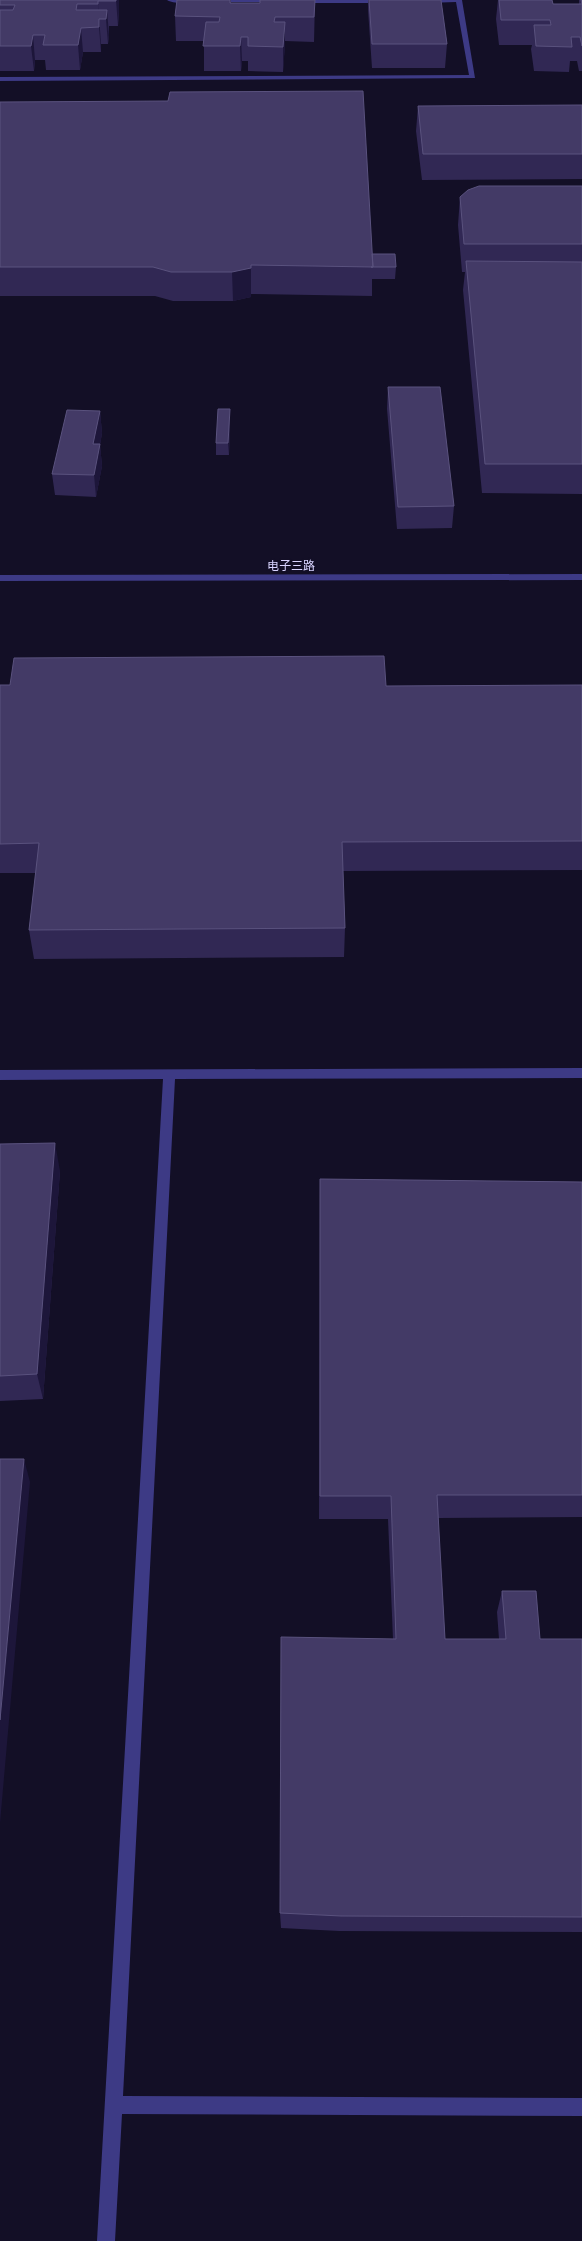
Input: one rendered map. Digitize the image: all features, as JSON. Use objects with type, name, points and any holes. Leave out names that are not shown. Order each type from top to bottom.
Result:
[{"type":"street","points":[[170,0],[280,0]]},
{"type":"street","points":[[290,0],[390,1]]},
{"type":"street","points":[[0,79],[473,77],[459,1],[420,1]]},
{"type":"street","name":"电子三路","points":[[0,578],[582,576]]},
{"type":"street","points":[[0,1075],[582,1073]]},
{"type":"street","points":[[106,2241],[169,1075]]},
{"type":"street","points":[[114,2105],[582,2107]]},
{"type":"building","points":[[0,0],[116,1],[98,1],[98,4],[77,4],[76,10],[107,10],[106,19],[99,19],[99,27],[81,28],[78,45],[43,45],[45,35],[33,35],[31,46],[0,46],[0,10],[13,10],[15,5],[0,5]]},
{"type":"building","points":[[177,0],[230,0],[230,3],[260,3],[260,0],[315,0],[314,17],[275,17],[274,22],[285,22],[283,47],[248,46],[248,37],[241,37],[240,46],[203,46],[206,22],[219,22],[220,17],[175,16]]},
{"type":"building","points":[[369,0],[441,0],[447,44],[372,44]]},
{"type":"building","points":[[499,0],[552,0],[553,4],[582,4],[582,46],[580,37],[571,37],[572,47],[536,46],[534,25],[551,25],[550,20],[501,20]]},
{"type":"building","points":[[363,91],[373,267],[251,265],[251,268],[232,272],[171,272],[153,267],[0,267],[0,102],[168,101],[170,92]]},
{"type":"building","points":[[582,105],[582,154],[423,154],[418,106]]},
{"type":"building","points":[[479,186],[582,186],[582,244],[464,244],[460,197],[468,190]]},
{"type":"building","points":[[372,254],[395,254],[396,267],[373,267]]},
{"type":"building","points":[[466,261],[582,262],[582,464],[485,464]]},
{"type":"building","points":[[388,387],[440,387],[454,506],[398,507]]},
{"type":"building","points":[[218,409],[230,409],[228,443],[216,443]]},
{"type":"building","points":[[67,410],[100,411],[93,444],[100,444],[94,475],[52,474]]},
{"type":"building","points":[[384,656],[386,686],[582,685],[582,841],[342,842],[345,928],[29,930],[39,843],[0,844],[0,685],[10,685],[14,658]]},
{"type":"building","points":[[55,1143],[37,1374],[0,1376],[0,1144]]},
{"type":"building","points":[[320,1179],[582,1182],[582,1495],[437,1495],[445,1639],[506,1639],[502,1591],[536,1591],[540,1639],[582,1639],[582,1917],[341,1916],[280,1913],[281,1637],[396,1639],[391,1496],[320,1496]]},
{"type":"building","points":[[0,1459],[24,1459],[0,1720]]}]
